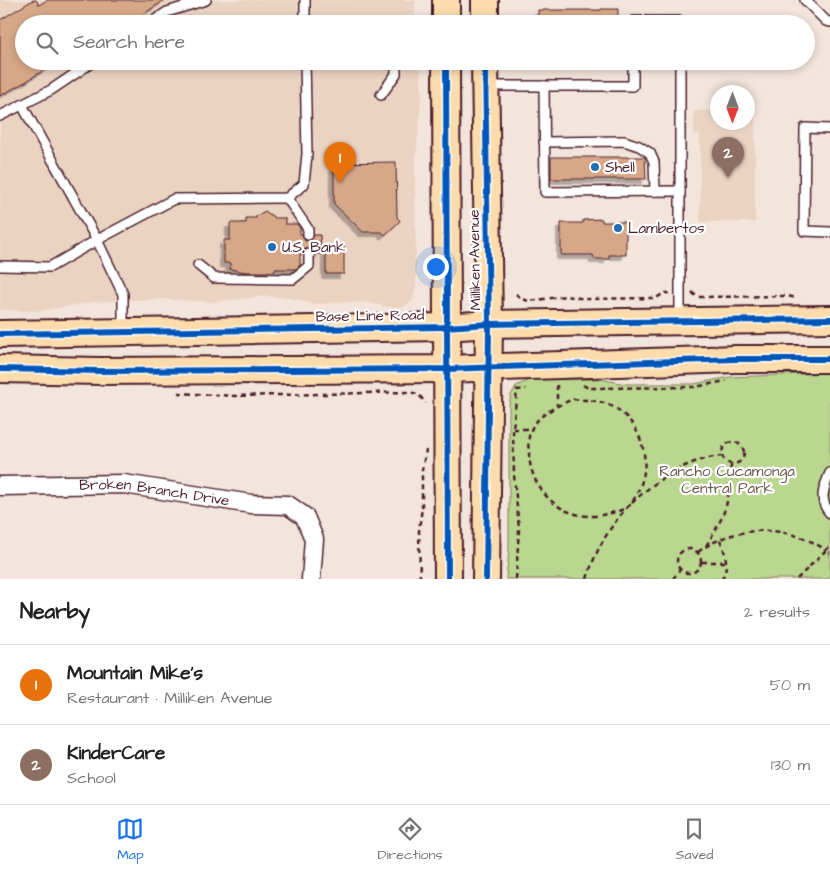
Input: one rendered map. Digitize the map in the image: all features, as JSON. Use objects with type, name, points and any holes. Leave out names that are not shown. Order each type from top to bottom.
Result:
[{"type":"main road","points":[[446,0],[446,15]]},
{"type":"main road","points":[[485,0],[485,15]]},
{"type":"main road","name":"Milliken Avenue","points":[[446,70],[448,579]]},
{"type":"main road","name":"Milliken Avenue","points":[[485,74],[489,324],[486,579]]},
{"type":"main road","name":"Base Line Road","points":[[0,334],[830,319]]},
{"type":"main road","points":[[0,369],[447,369],[830,359]]},
{"type":"street","name":"Broken Branch Drive","points":[[0,486],[124,484],[251,504],[288,506],[306,517],[314,539],[311,579]]},
{"type":"lane","points":[[162,15],[206,0]]},
{"type":"lane","points":[[304,0],[305,15]]},
{"type":"lane","points":[[805,0],[826,21],[830,22]]},
{"type":"lane","points":[[0,116],[51,90],[81,70]]},
{"type":"lane","points":[[0,266],[50,267],[174,199],[287,198],[304,184],[306,154],[305,70]]},
{"type":"lane","points":[[382,95],[396,74],[396,70]]},
{"type":"lane","points":[[485,74],[544,86],[632,86],[633,70]]},
{"type":"lane","points":[[680,70],[680,321]]},
{"type":"lane","points":[[544,86],[545,192],[680,191]]},
{"type":"lane","points":[[22,105],[97,240],[123,294],[123,333]]},
{"type":"lane","points":[[830,129],[805,128],[804,232],[830,232]]},
{"type":"lane","points":[[544,142],[624,141],[639,146],[650,154],[654,162],[655,191]]},
{"type":"lane","points":[[287,198],[308,229],[308,234]]},
{"type":"lane","points":[[198,265],[214,278],[293,279],[309,266],[309,254]]},
{"type":"lane","points":[[830,473],[822,491],[825,507],[830,512]]},
{"type":"path","points":[[582,384],[588,388],[685,387],[728,381]]},
{"type":"path","points":[[557,384],[557,406]]},
{"type":"path","points":[[549,386],[565,384]]},
{"type":"path","points":[[516,579],[520,529],[514,475],[513,429],[517,390],[533,388]]},
{"type":"path","points":[[170,392],[235,396],[409,392],[418,394],[424,399],[429,408]]},
{"type":"path","points":[[573,400],[590,400],[608,405],[619,411],[632,423],[640,438],[645,457],[645,472],[641,485],[630,504],[614,513],[594,516],[574,514],[559,508],[545,496],[535,482],[529,466],[528,448],[531,429],[542,416],[557,406],[573,400]]},
{"type":"path","points":[[513,429],[531,429]]},
{"type":"path","points":[[420,579],[419,531],[422,507],[422,470],[428,443]]},
{"type":"path","points":[[734,443],[741,446],[744,452],[743,459],[737,464],[727,462],[722,456],[723,449],[727,444],[734,443]]},
{"type":"path","points":[[587,579],[591,565],[608,530],[630,504],[646,489],[690,463],[722,456]]},
{"type":"path","points":[[705,547],[725,513],[729,495],[731,464]]},
{"type":"path","points":[[698,552],[733,534],[756,531],[796,534],[812,540],[830,553]]},
{"type":"path","points":[[720,540],[725,551],[726,562],[725,574],[722,579]]},
{"type":"path","points":[[797,579],[830,546]]},
{"type":"path","points":[[691,548],[698,552],[702,562],[697,570],[689,573],[680,569],[677,560],[680,553],[691,548]]},
{"type":"path","points":[[702,562],[726,562]]},
{"type":"path","points":[[672,578],[680,569]]},
{"type":"path","points":[[689,573],[689,579]]},
{"type":"shaded area","points":[[0,0],[415,0],[415,15],[15,15],[15,70],[421,70],[422,93],[415,169],[416,286],[412,301],[403,307],[394,308],[364,302],[312,304],[292,298],[266,296],[211,302],[161,299],[94,302],[39,311],[0,310]]},
{"type":"shaded area","points":[[710,110],[710,130],[755,130],[755,222],[700,222],[700,134],[694,134],[694,111]]},
{"type":"green space","name":"Rancho Cucamonga Central Park","points":[[830,373],[830,579],[506,579],[509,550],[509,405],[511,395],[516,386],[530,380],[599,379],[626,384],[694,384],[730,377]]},
{"type":"building","points":[[33,0],[36,0],[39,5],[47,0],[165,0],[142,15],[15,15],[15,70],[44,70],[0,96],[0,20]]},
{"type":"building","points":[[618,9],[618,15],[538,15],[538,10]]},
{"type":"building","points":[[551,157],[645,157],[646,179],[551,179]]},
{"type":"building","points":[[396,162],[397,217],[400,221],[385,235],[382,232],[363,232],[334,204],[334,163]]},
{"type":"building","name":"U.S. Bank","points":[[265,211],[275,218],[285,218],[285,224],[297,224],[300,228],[300,234],[302,234],[305,241],[312,240],[314,235],[320,235],[321,254],[315,254],[312,248],[305,249],[303,254],[300,254],[300,265],[296,269],[246,272],[230,269],[230,263],[224,263],[224,240],[230,240],[230,223],[246,223],[246,218],[256,218],[256,216]]},
{"type":"building","points":[[602,219],[602,222],[626,222],[626,255],[609,255],[609,259],[594,259],[593,255],[561,255],[561,223],[583,223],[583,220]]},
{"type":"building","points":[[326,246],[344,246],[344,274],[326,274]]},
{"type":"cycle path","points":[[446,70],[448,579]]},
{"type":"cycle path","points":[[485,70],[489,324],[486,579]]},
{"type":"cycle path","points":[[0,334],[830,319]]},
{"type":"cycle path","points":[[0,369],[100,371],[447,369],[736,359],[830,359]]},
{"type":"place","name":"Shell","points":[[595,167]]},
{"type":"place","name":"KinderCare","points":[[728,178]]},
{"type":"place","name":"Mountain Mike's","points":[[340,183]]},
{"type":"place","name":"Lambertos","points":[[618,228]]},
{"type":"place","name":"U.S. Bank","points":[[272,247]]}]
